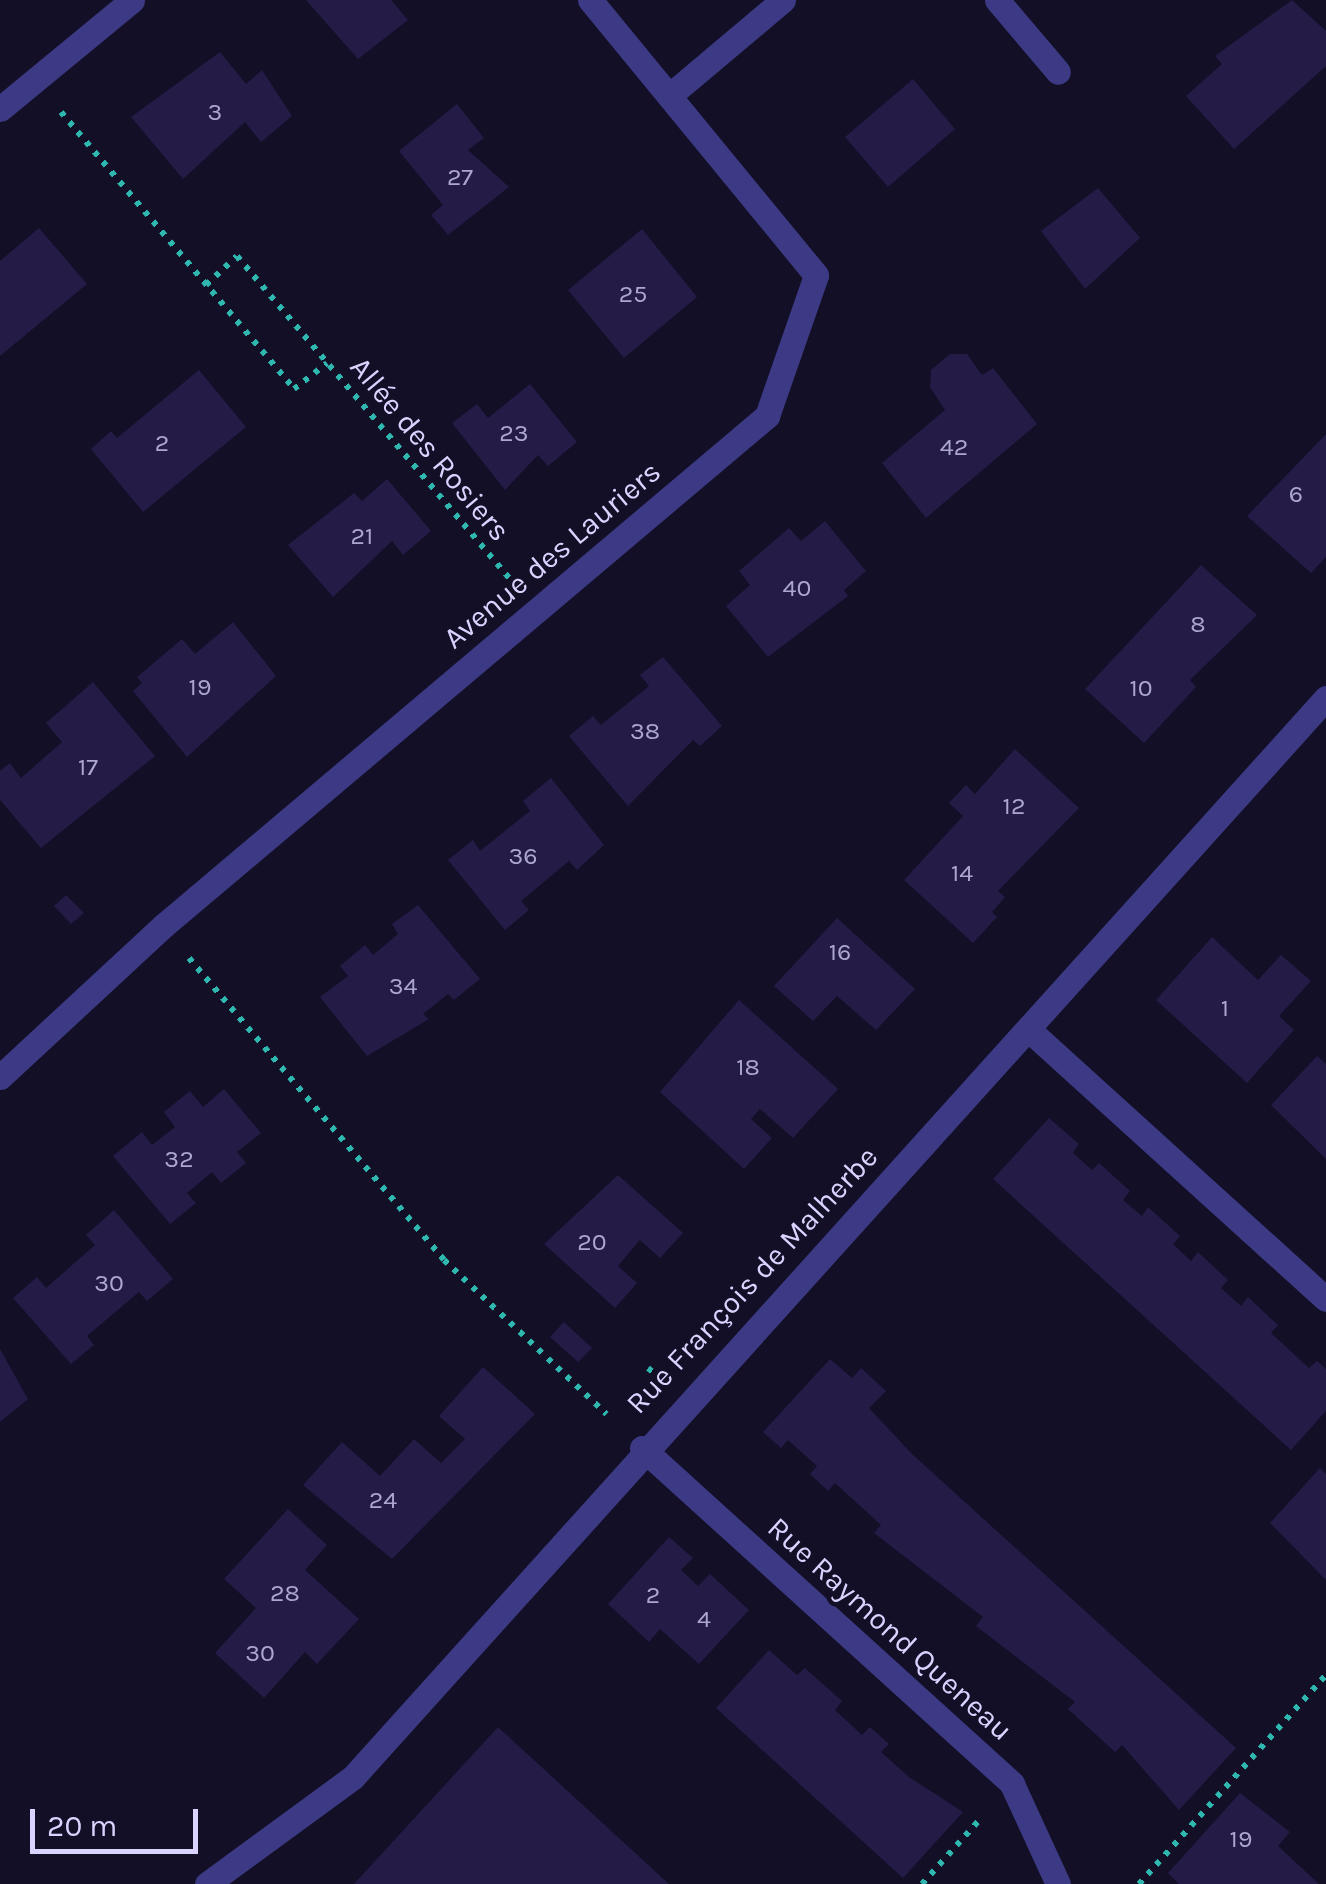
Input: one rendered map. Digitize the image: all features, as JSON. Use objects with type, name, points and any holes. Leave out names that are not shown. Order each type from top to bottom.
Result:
[{"type":"street","points":[[0,109],[132,0]]},
{"type":"street","name":"Avenue des Lauriers","points":[[0,1077],[163,926],[767,416],[816,275],[590,0]]},
{"type":"street","points":[[669,96],[783,0]]},
{"type":"street","points":[[998,0],[1058,72]]},
{"type":"street","name":"Rue François de Malherbe","points":[[207,1884],[353,1777],[642,1448],[1326,698]]},
{"type":"street","points":[[1028,1029],[1326,1298]]},
{"type":"street","name":"Rue Raymond Queneau","points":[[642,1448],[1012,1784],[1058,1884]]},
{"type":"path","name":"Allée des Rosiers","points":[[35,80],[294,390],[327,363]]},
{"type":"path","name":"Allée des Rosiers","points":[[206,285],[238,256],[536,610]]},
{"type":"path","points":[[163,926],[444,1260],[606,1414]]},
{"type":"path","points":[[1139,1884],[1326,1675]]},
{"type":"path","points":[[922,1884],[1012,1784]]},
{"type":"building","points":[[306,0],[391,0],[408,20],[358,59]]},
{"type":"building","points":[[1292,0],[1326,31],[1326,66],[1234,149],[1186,96],[1222,64],[1215,56]]},
{"type":"building","points":[[220,52],[246,84],[262,70],[292,116],[261,142],[245,122],[183,179],[131,117]]},
{"type":"building","points":[[913,79],[955,129],[888,187],[845,137]]},
{"type":"building","points":[[457,104],[484,138],[468,150],[509,187],[448,235],[431,215],[443,205],[399,151]]},
{"type":"building","points":[[1098,188],[1140,238],[1085,289],[1041,231]]},
{"type":"building","points":[[39,228],[87,284],[0,356],[0,261]]},
{"type":"building","points":[[642,229],[697,297],[624,358],[568,290]]},
{"type":"building","points":[[950,354],[967,354],[982,375],[993,368],[1037,424],[926,518],[882,463],[945,410],[930,387],[931,370]]},
{"type":"building","points":[[199,370],[246,427],[143,512],[91,449],[111,431],[117,438]]},
{"type":"building","points":[[530,384],[577,442],[548,466],[538,455],[505,490],[452,423],[477,404],[488,418]]},
{"type":"building","points":[[1326,434],[1326,557],[1311,573],[1247,516]]},
{"type":"building","points":[[387,479],[431,531],[403,555],[392,541],[333,597],[288,545],[354,493],[362,501]]},
{"type":"building","points":[[825,521],[866,571],[844,590],[848,596],[768,657],[726,606],[750,585],[739,571],[789,528],[801,541]]},
{"type":"building","points":[[1201,565],[1257,615],[1190,680],[1196,687],[1144,743],[1085,689]]},
{"type":"building","points":[[233,622],[276,676],[187,757],[133,691],[142,683],[137,677],[182,639],[195,654]]},
{"type":"building","points":[[663,657],[722,726],[700,746],[693,740],[628,806],[569,736],[593,716],[601,725],[649,686],[640,675]]},
{"type":"building","points":[[93,682],[155,756],[41,848],[0,800],[0,771],[10,763],[21,778],[62,742],[46,723]]},
{"type":"building","points":[[1015,749],[1079,808],[998,891],[1005,897],[992,912],[997,917],[973,943],[904,880],[963,816],[949,803],[966,785],[975,794]]},
{"type":"building","points":[[551,778],[604,845],[577,870],[569,861],[521,901],[529,910],[505,930],[448,860],[473,840],[480,851],[530,811],[523,801]]},
{"type":"building","points":[[66,895],[84,913],[71,924],[54,906]]},
{"type":"building","points":[[418,905],[480,979],[454,1000],[448,994],[423,1014],[429,1019],[367,1056],[320,997],[348,976],[340,966],[365,945],[373,955],[398,934],[392,924]]},
{"type":"building","points":[[837,918],[915,989],[876,1030],[837,996],[813,1021],[774,986]]},
{"type":"building","points":[[1212,937],[1258,980],[1281,955],[1311,981],[1279,1016],[1294,1030],[1247,1083],[1156,1000]]},
{"type":"building","points":[[739,1000],[838,1089],[793,1138],[760,1109],[751,1119],[772,1138],[744,1169],[660,1092]]},
{"type":"building","points":[[1317,1056],[1326,1064],[1326,1159],[1271,1105]]},
{"type":"building","points":[[224,1089],[261,1133],[237,1152],[246,1163],[221,1183],[212,1172],[187,1193],[196,1203],[170,1224],[113,1156],[142,1132],[152,1145],[175,1127],[164,1112],[190,1091],[203,1107]]},
{"type":"building","points":[[1049,1118],[1079,1144],[1073,1153],[1092,1170],[1099,1163],[1130,1191],[1123,1200],[1142,1216],[1148,1207],[1180,1236],[1173,1244],[1191,1261],[1198,1252],[1228,1280],[1221,1288],[1241,1306],[1248,1297],[1278,1325],[1271,1333],[1309,1368],[1317,1361],[1326,1369],[1326,1411],[1291,1450],[993,1179]]},
{"type":"building","points":[[618,1175],[683,1233],[660,1258],[640,1240],[618,1266],[637,1283],[615,1308],[544,1244]]},
{"type":"building","points":[[114,1210],[173,1279],[147,1301],[139,1292],[87,1336],[94,1345],[71,1364],[13,1298],[37,1277],[46,1288],[95,1245],[86,1235]]},
{"type":"building","points":[[564,1322],[592,1348],[578,1362],[550,1337]]},
{"type":"building","points":[[0,1349],[28,1399],[0,1422]]},
{"type":"building","points":[[830,1359],[852,1378],[861,1368],[886,1391],[869,1408],[912,1454],[1236,1748],[1179,1810],[1122,1745],[1115,1752],[1068,1709],[1075,1702],[976,1626],[983,1617],[874,1533],[881,1525],[835,1483],[828,1491],[810,1474],[817,1466],[788,1440],[781,1448],[763,1432]]},
{"type":"building","points":[[483,1367],[535,1414],[392,1559],[303,1485],[342,1442],[380,1476],[414,1439],[441,1463],[465,1439],[439,1416]]},
{"type":"building","points":[[1320,1468],[1326,1474],[1326,1580],[1270,1523]]},
{"type":"building","points":[[288,1509],[327,1545],[305,1570],[359,1619],[317,1664],[305,1652],[264,1698],[215,1653],[256,1608],[224,1579]]},
{"type":"building","points":[[669,1537],[693,1558],[681,1570],[698,1586],[710,1574],[749,1610],[699,1664],[660,1629],[649,1642],[608,1604]]},
{"type":"building","points":[[769,1650],[797,1675],[805,1668],[842,1701],[835,1710],[862,1735],[870,1727],[889,1744],[881,1752],[909,1777],[963,1812],[903,1878],[716,1708]]},
{"type":"building","points":[[498,1727],[669,1884],[354,1884]]},
{"type":"building","points":[[1240,1793],[1290,1832],[1278,1846],[1319,1884],[1179,1884],[1168,1873]]}]
